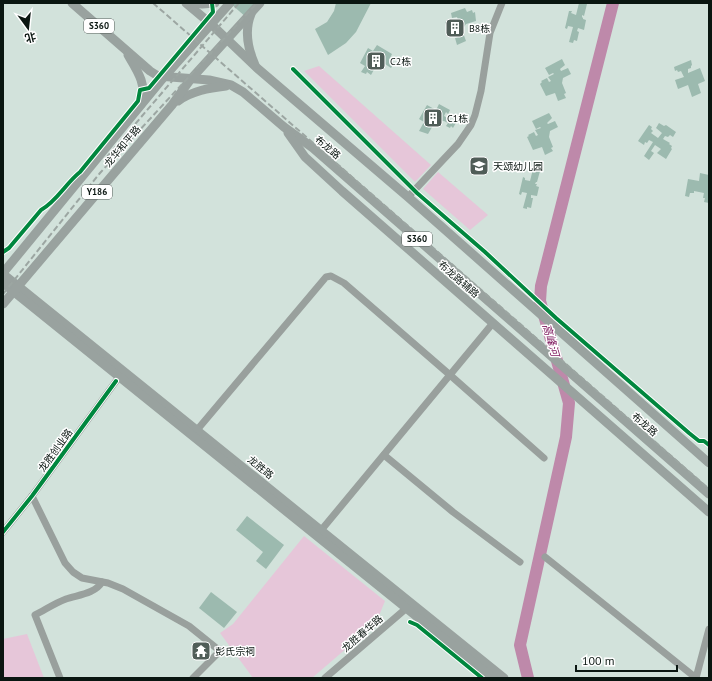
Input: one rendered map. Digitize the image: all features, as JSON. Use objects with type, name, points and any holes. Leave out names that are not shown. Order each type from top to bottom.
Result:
[{"type":"main road","name":"布龙路","points":[[72,3],[125,50],[158,76],[190,80],[209,80],[231,85],[243,92],[284,127],[313,148],[709,494]]},
{"type":"main road","name":"布龙路","points":[[186,3],[211,24],[256,68],[408,197],[709,463]]},
{"type":"main road","points":[[193,3],[215,3]]},
{"type":"main road","name":"龙华和平路","points":[[3,274],[164,77],[230,3]]},
{"type":"main road","name":"龙华和平路","points":[[3,304],[172,105],[190,80],[260,3]]},
{"type":"main road","points":[[253,11],[247,29],[247,38],[256,68]]},
{"type":"main road","points":[[125,50],[137,71],[142,84],[144,92],[141,106]]},
{"type":"main road","points":[[172,105],[185,95],[203,89],[231,85]]},
{"type":"main road","name":"布龙路辅路","points":[[284,127],[305,157],[342,191],[709,512]]},
{"type":"main road","name":"龙胜路","points":[[3,274],[16,289],[117,379],[319,532]]},
{"type":"main road","name":"龙胜路","points":[[3,283],[16,289],[197,430],[319,532],[504,678]]},
{"type":"main road","name":"龙胜路","points":[[410,605],[493,678]]},
{"type":"street","points":[[408,197],[458,144],[471,126],[481,91],[490,33],[502,3]]},
{"type":"street","points":[[197,430],[326,277],[331,276],[344,283],[544,458]]},
{"type":"street","points":[[319,532],[493,323]]},
{"type":"street","name":"龙胜创业路","points":[[3,532],[32,496],[117,379]]},
{"type":"street","points":[[384,455],[453,512],[520,562]]},
{"type":"street","points":[[32,496],[61,556],[68,567],[82,578],[118,586],[176,618],[189,626],[220,651],[193,678]]},
{"type":"street","points":[[545,557],[696,678],[709,629]]},
{"type":"street","points":[[60,678],[35,615],[65,599],[87,593],[102,582]]},
{"type":"street","name":"龙胜春华路","points":[[325,678],[410,605]]},
{"type":"shaded area","points":[[319,66],[431,165],[415,182],[304,71]]},
{"type":"shaded area","points":[[438,172],[488,215],[470,230],[423,189]]},
{"type":"shaded area","points":[[304,536],[385,601],[376,623],[312,678],[253,678],[220,633],[233,624]]},
{"type":"shaded area","points":[[27,634],[44,678],[3,678],[3,639]]},
{"type":"building","points":[[260,3],[247,18],[231,4]]},
{"type":"building","points":[[336,3],[371,3],[356,32],[346,43],[328,55],[315,29],[327,22],[334,11]]},
{"type":"building","points":[[579,3],[587,4],[584,16],[582,15],[583,19],[586,20],[584,30],[578,28],[577,31],[579,32],[577,41],[574,40],[573,43],[569,42],[573,27],[568,26],[567,29],[565,28],[569,11],[572,11],[571,13],[576,15]]},
{"type":"building","name":"B8栋","points":[[465,8],[467,12],[472,10],[473,13],[475,12],[476,21],[466,24],[462,30],[466,41],[457,45],[455,38],[458,37],[456,33],[450,37],[445,22],[452,20],[454,26],[456,25],[458,20],[457,17],[452,18],[451,13]]},
{"type":"building","name":"C2栋","points":[[377,45],[392,54],[389,60],[394,63],[391,68],[385,64],[376,66],[371,75],[367,72],[366,74],[361,72],[365,66],[360,63],[368,48],[373,51]]},
{"type":"building","points":[[562,59],[565,65],[560,69],[561,71],[568,68],[571,74],[563,78],[562,83],[566,93],[564,94],[566,98],[558,101],[555,93],[546,96],[540,84],[542,82],[541,81],[547,78],[549,82],[551,81],[548,77],[554,74],[549,75],[545,68]]},
{"type":"building","points":[[691,60],[692,65],[691,68],[688,69],[688,73],[700,68],[705,81],[698,84],[701,93],[692,97],[688,85],[678,89],[675,80],[684,77],[681,71],[675,71],[674,67]]},
{"type":"building","name":"C1栋","points":[[439,104],[450,110],[448,114],[446,112],[444,116],[453,121],[457,121],[453,128],[451,126],[450,128],[446,126],[448,123],[444,121],[435,122],[428,134],[419,131],[424,122],[419,119],[427,105],[436,110]]},
{"type":"building","points":[[549,113],[552,118],[547,123],[548,124],[555,121],[558,127],[550,131],[549,137],[553,151],[545,155],[542,147],[533,150],[527,137],[534,132],[536,136],[538,135],[535,130],[541,128],[536,129],[532,121]]},
{"type":"building","points":[[659,123],[664,126],[666,125],[676,132],[673,137],[670,135],[668,137],[665,136],[663,139],[670,143],[669,144],[672,146],[672,149],[666,159],[657,153],[661,149],[655,145],[651,151],[654,153],[649,160],[644,156],[653,142],[649,140],[647,143],[645,142],[644,145],[638,141],[649,125],[652,127],[651,129],[653,131],[651,133],[658,138],[662,133],[656,128]]},
{"type":"building","points":[[533,169],[540,171],[535,184],[539,187],[537,196],[531,195],[531,198],[533,198],[531,208],[527,207],[527,209],[523,208],[527,193],[522,192],[521,195],[519,194],[523,177],[525,180],[530,181]]},
{"type":"building","points":[[700,173],[709,175],[709,203],[704,202],[704,193],[694,191],[694,193],[690,193],[689,197],[685,196],[688,179],[699,181]]},
{"type":"building","points":[[247,516],[284,545],[266,569],[256,561],[263,552],[236,530]]},
{"type":"building","points":[[211,592],[237,612],[224,628],[199,608]]},
{"type":"waterway","name":"高峰河","points":[[528,678],[520,645],[566,437],[569,403],[540,301],[541,286],[613,3]]},
{"type":"railway","points":[[153,3],[709,489]]},
{"type":"railway","points":[[106,158],[239,3]]},
{"type":"railway","points":[[3,294],[100,173],[257,3]]},
{"type":"cycle path","points":[[3,252],[9,248],[41,210],[52,202],[80,172],[138,101],[140,90],[149,88],[213,12],[212,3]]},
{"type":"cycle path","points":[[293,69],[417,193],[485,252],[556,318],[689,433],[699,441],[704,441],[709,445]]},
{"type":"cycle path","points":[[3,532],[32,496],[116,381]]},
{"type":"cycle path","points":[[410,622],[417,625],[482,678]]},
{"type":"place","name":"B8栋","points":[[455,28]]},
{"type":"place","name":"C2栋","points":[[376,61]]},
{"type":"place","name":"C1栋","points":[[433,118]]},
{"type":"place","name":"天颂幼儿园","points":[[479,166]]},
{"type":"place","name":"彭氏宗祠","points":[[201,651]]}]
